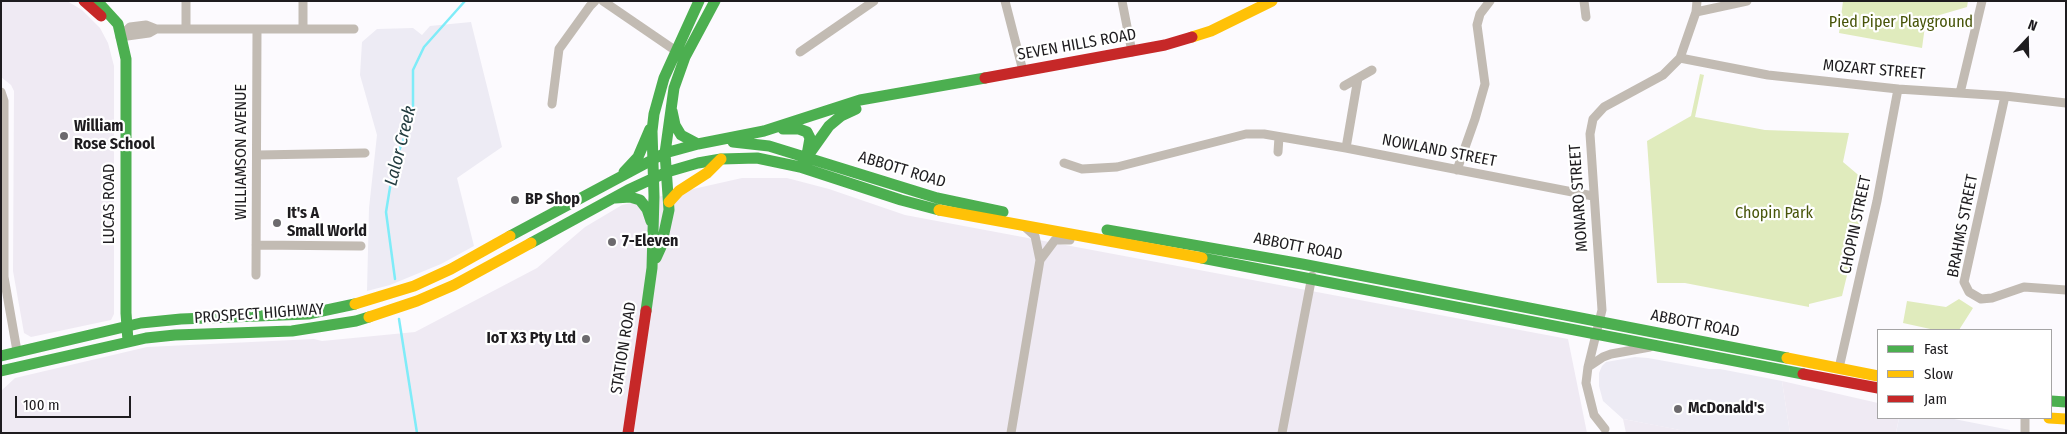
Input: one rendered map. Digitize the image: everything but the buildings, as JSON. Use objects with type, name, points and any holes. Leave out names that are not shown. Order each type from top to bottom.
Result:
[{"type":"main road","name":"LUCAS ROAD","points":[[84,1],[101,15],[111,29],[120,37]]},
{"type":"main road","name":"LUCAS ROAD","points":[[97,1],[118,24],[127,70],[128,342]]},
{"type":"main road","points":[[680,54],[699,1]]},
{"type":"main road","points":[[620,177],[638,157],[642,148],[664,78],[715,1]]},
{"type":"main road","name":"SEVEN HILLS ROAD","points":[[653,159],[665,153],[698,144],[764,131],[860,100],[880,98],[1132,52],[1192,38],[1272,1]]},
{"type":"main road","name":"STATION ROAD","points":[[652,268],[667,221],[669,202],[665,153],[680,54]]},
{"type":"main road","name":"SEVEN HILLS ROAD","points":[[800,167],[835,120],[880,98]]},
{"type":"main road","points":[[671,106],[675,125],[681,136],[698,144]]},
{"type":"main road","name":"STATION ROAD","points":[[628,433],[652,268],[654,114]]},
{"type":"main road","points":[[764,131],[804,130],[810,138],[807,157]]},
{"type":"main road","name":"ABBOTT ROAD","points":[[714,141],[769,146],[937,198],[991,210],[1313,266],[1599,327],[1654,345],[1877,388]]},
{"type":"main road","name":"ABBOTT ROAD","points":[[721,159],[757,158],[800,167],[922,206],[1018,225],[1877,376]]},
{"type":"main road","name":"PROSPECT HIGHWAY","points":[[1,356],[127,326],[181,319],[308,314],[361,304],[414,286],[450,269],[653,159]]},
{"type":"main road","points":[[667,172],[721,159]]},
{"type":"main road","points":[[669,202],[679,191],[708,173],[721,159]]},
{"type":"main road","name":"PROSPECT HIGHWAY","points":[[1,371],[128,342],[175,335],[292,331],[335,325],[366,318],[417,301],[454,285],[667,172]]},
{"type":"main road","points":[[615,198],[630,197],[640,200],[647,209],[653,229]]},
{"type":"main road","points":[[2052,401],[2066,402]]},
{"type":"main road","points":[[2052,418],[2066,419]]},
{"type":"street","points":[[186,1],[186,29]]},
{"type":"street","points":[[303,1],[303,29]]},
{"type":"street","points":[[552,104],[559,49],[595,1]]},
{"type":"street","points":[[603,1],[680,54]]},
{"type":"street","points":[[800,52],[874,1]]},
{"type":"street","points":[[1005,1],[1023,71]]},
{"type":"street","points":[[1122,1],[1132,52]]},
{"type":"street","points":[[1457,170],[1485,84],[1477,25],[1480,14],[1490,1]]},
{"type":"street","points":[[1584,1],[1586,16]]},
{"type":"street","name":"MONARO STREET","points":[[1604,429],[1594,415],[1586,383],[1602,310],[1590,134],[1593,119],[1604,108],[1663,75],[1680,58],[1696,12],[1697,1]]},
{"type":"street","points":[[1696,12],[1746,1]]},
{"type":"street","points":[[1960,93],[1982,1]]},
{"type":"street","points":[[120,37],[149,33],[156,29],[354,29]]},
{"type":"street","name":"WILLIAMSON AVENUE","points":[[256,275],[258,155],[257,30]]},
{"type":"street","name":"MOZART STREET","points":[[1680,58],[1768,75],[1898,89],[2005,96],[2066,103]]},
{"type":"street","points":[[1344,86],[1372,70]]},
{"type":"street","points":[[1346,148],[1358,78]]},
{"type":"street","name":"CHOPIN STREET","points":[[1839,368],[1877,201],[1898,89]]},
{"type":"street","points":[[1,92],[4,101],[4,277],[17,351]]},
{"type":"street","name":"BRAHMS STREET","points":[[2005,96],[1964,282],[1969,292],[1981,299],[1992,298],[2024,286],[2066,290]]},
{"type":"street","name":"NOWLAND STREET","points":[[1064,163],[1082,169],[1117,166],[1246,134],[1264,134],[1593,196]]},
{"type":"street","points":[[1278,152],[1280,137]]},
{"type":"street","points":[[258,155],[365,153]]},
{"type":"street","points":[[1011,433],[1040,260],[1035,236],[1018,225]]},
{"type":"street","points":[[1040,260],[1055,240],[1066,239],[1090,243],[1111,241]]},
{"type":"street","points":[[256,246],[361,246]]},
{"type":"street","points":[[1282,433],[1313,266]]},
{"type":"street","points":[[1588,367],[1603,357],[1653,347],[1654,345]]},
{"type":"street","points":[[2025,419],[2025,433]]},
{"type":"shaded area","name":"William Rose School","points":[[1,1],[67,1],[82,10],[100,28],[108,43],[114,66],[114,314],[111,320],[31,337],[24,333],[13,271],[14,91],[11,85],[1,77]]},
{"type":"shaded area","points":[[471,22],[502,147],[457,178],[474,246],[441,264],[390,285],[367,291],[369,208],[377,135],[360,75],[362,42],[377,29],[413,28],[422,35],[430,26]]},
{"type":"shaded area","points":[[742,178],[787,178],[829,189],[905,215],[1568,339],[1587,433],[1,433],[1,391],[15,378],[147,347],[314,339],[322,341],[415,332],[537,268],[585,227],[622,205]]},
{"type":"shaded area","points":[[1635,357],[1709,369],[1720,369],[1782,381],[1790,433],[1695,433],[1623,419],[1603,401],[1599,386],[1599,373],[1606,362]]},
{"type":"shaded area","points":[[1782,381],[1877,403],[1877,419],[1899,419],[1896,433],[1790,433]]},
{"type":"shaded area","points":[[1623,419],[1660,426],[1695,433],[1626,433]]},
{"type":"shaded area","points":[[1899,419],[1954,419],[2010,430],[2010,433],[1896,433]]},
{"type":"green space","name":"Pied Piper Playground","points":[[1843,1],[1968,1],[1967,7],[1926,19],[1922,48],[1839,33]]},
{"type":"green space","name":"Chopin Park","points":[[1700,74],[1704,75],[1695,117],[1765,130],[1849,133],[1843,162],[1869,184],[1842,296],[1809,304],[1809,307],[1685,283],[1657,283],[1647,141],[1691,116]]},
{"type":"green space","points":[[1959,299],[1973,308],[1960,329],[1930,329],[1903,323],[1907,301],[1946,307]]},
{"type":"waterway","name":"Lalor Creek","points":[[395,279],[386,212],[394,163],[413,111],[413,70],[424,47],[465,1]]},
{"type":"waterway","name":"Lalor Creek","points":[[399,319],[417,433]]},
{"type":"traffic: fast","points":[[97,1],[118,24],[126,59],[126,313],[128,341]]},
{"type":"traffic: fast","points":[[646,311],[652,268],[654,196],[652,131],[654,114],[664,78],[699,1]]},
{"type":"traffic: fast","points":[[656,258],[661,247],[669,210],[665,153],[674,88],[685,57],[715,1]]},
{"type":"traffic: fast","points":[[510,236],[665,153],[698,144],[764,131],[860,100],[985,78]]},
{"type":"traffic: fast","points":[[802,164],[829,126],[841,116],[856,109]]},
{"type":"traffic: fast","points":[[672,111],[675,125],[681,135],[698,144]]},
{"type":"traffic: fast","points":[[624,172],[638,157],[650,129]]},
{"type":"traffic: fast","points":[[783,129],[799,129],[807,132],[810,138],[807,155]]},
{"type":"traffic: fast","points":[[733,142],[769,146],[937,198],[1003,212]]},
{"type":"traffic: fast","points":[[531,243],[628,190],[667,172],[721,159],[757,158],[800,167],[901,200],[939,210]]},
{"type":"traffic: fast","points":[[615,198],[630,197],[640,200],[647,209],[651,221]]},
{"type":"traffic: fast","points":[[1107,230],[1302,264],[1787,358]]},
{"type":"traffic: fast","points":[[1202,258],[1803,374]]},
{"type":"traffic: fast","points":[[1,356],[141,323],[181,319],[308,314],[355,304]]},
{"type":"traffic: fast","points":[[1,371],[146,338],[175,335],[292,331],[356,321],[369,317]]},
{"type":"traffic: fast","points":[[2052,401],[2066,402]]},
{"type":"traffic: slow","points":[[1192,37],[1211,31],[1272,1]]},
{"type":"traffic: slow","points":[[669,202],[679,191],[707,173],[721,159]]},
{"type":"traffic: slow","points":[[939,210],[1202,258]]},
{"type":"traffic: slow","points":[[355,304],[414,286],[451,269],[510,236]]},
{"type":"traffic: slow","points":[[369,317],[417,301],[454,285],[531,243]]},
{"type":"traffic: slow","points":[[1787,358],[1877,376]]},
{"type":"traffic: slow","points":[[2052,418],[2066,419]]},
{"type":"traffic: jam","points":[[84,1],[101,16]]},
{"type":"traffic: jam","points":[[985,78],[1165,45],[1192,37]]},
{"type":"traffic: jam","points":[[628,433],[646,311]]},
{"type":"traffic: jam","points":[[1803,374],[1877,388]]},
{"type":"place","name":"William Rose School","points":[[64,136]]},
{"type":"place","name":"BP Shop","points":[[515,200]]},
{"type":"place","name":"It's A Small World","points":[[277,223]]},
{"type":"place","name":"7-Eleven","points":[[612,242]]},
{"type":"place","name":"IoT X3 Pty Ltd","points":[[586,339]]},
{"type":"place","name":"McDonald's","points":[[1678,409]]}]
